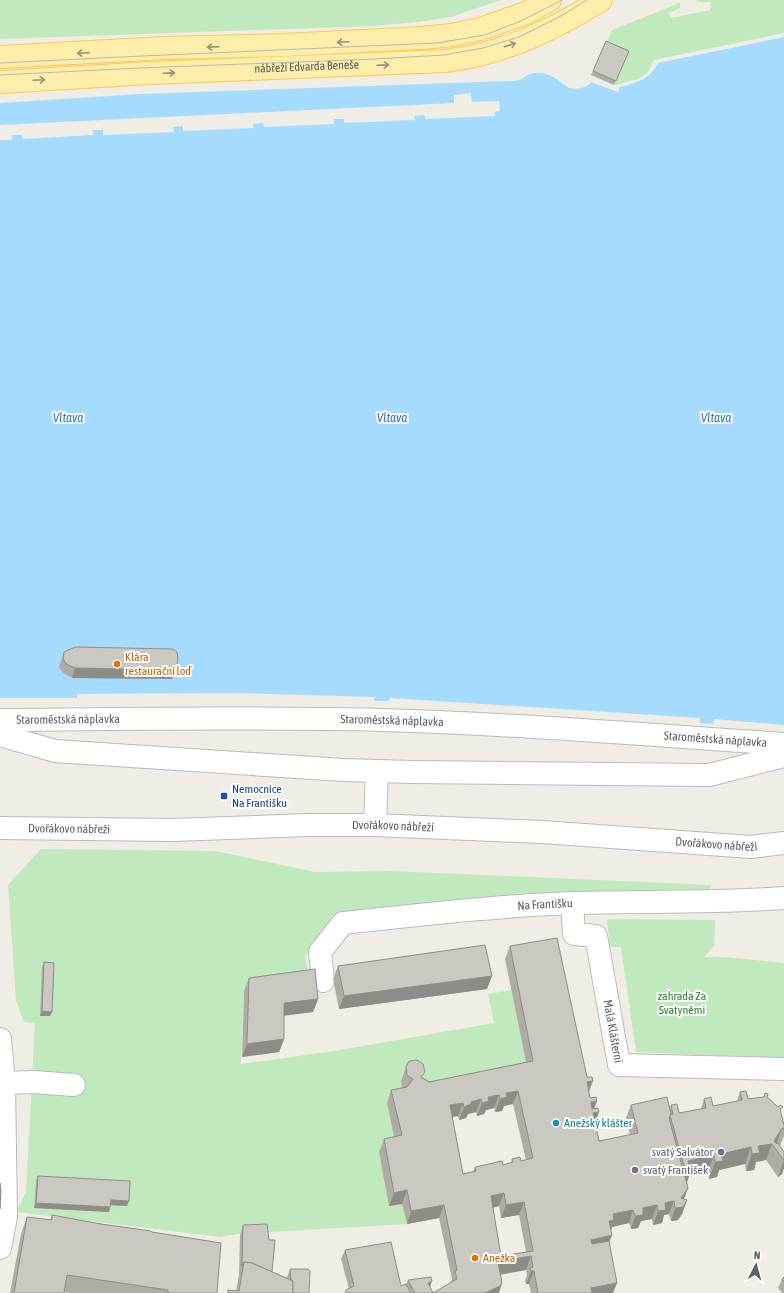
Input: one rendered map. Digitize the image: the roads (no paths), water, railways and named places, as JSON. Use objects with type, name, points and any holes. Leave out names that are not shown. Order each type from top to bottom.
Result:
[{"type":"main road","name":"nábřeží Edvarda Beneše","points":[[0,57],[164,48],[284,45],[422,38],[452,35],[480,29],[526,13],[550,0]]},
{"type":"main road","name":"nábřeží Edvarda Beneše","points":[[0,82],[150,73],[444,61],[468,57],[517,43],[562,22],[602,0]]},
{"type":"street","name":"Staroměstská náplavka","points":[[0,720],[380,720],[460,723],[784,744]]},
{"type":"street","name":"Staroměstská náplavka","points":[[0,735],[55,751],[378,771],[709,775],[784,756]]},
{"type":"street","points":[[375,825],[378,771]]},
{"type":"street","name":"Dvořákovo nábřeží","points":[[0,828],[173,830],[307,825],[375,825],[542,832],[736,847],[751,847],[784,843]]},
{"type":"street","name":"Na Františku","points":[[323,981],[320,952],[343,923],[488,908],[572,903],[784,898]]},
{"type":"street","name":"Malá Klášterní","points":[[572,903],[574,934],[596,936],[619,1065],[784,1069]]},
{"type":"street","points":[[0,1039],[15,1218],[0,1248]]},
{"type":"street","points":[[4,1083],[33,1082],[74,1085]]},
{"type":"water","name":"Vltava","points":[[784,37],[784,725],[714,719],[713,724],[700,723],[700,718],[390,698],[389,701],[374,701],[375,697],[240,693],[77,694],[77,698],[0,698],[0,103],[141,94],[516,81],[534,73],[545,74],[555,78],[569,88],[584,87],[591,82],[618,92],[620,87],[632,84],[647,77],[658,63]]},
{"type":"tram line","points":[[0,63],[437,43],[485,35],[521,21],[562,0]]},
{"type":"tram line","points":[[0,75],[444,55],[483,48],[519,37],[559,17],[587,0]]},
{"type":"place","name":"Klára restaurační loď","points":[[117,664]]},
{"type":"place","name":"Nemocnice Na Františku","points":[[224,796]]},
{"type":"place","name":"Anežský klášter","points":[[556,1123]]},
{"type":"place","name":"svatý Salvátor","points":[[721,1152]]},
{"type":"place","name":"svatý František","points":[[635,1170]]},
{"type":"place","name":"Anežka","points":[[475,1258]]},
{"type":"park label","name":"zahrada Za Svatyněmi","points":[[682,1003]]}]
